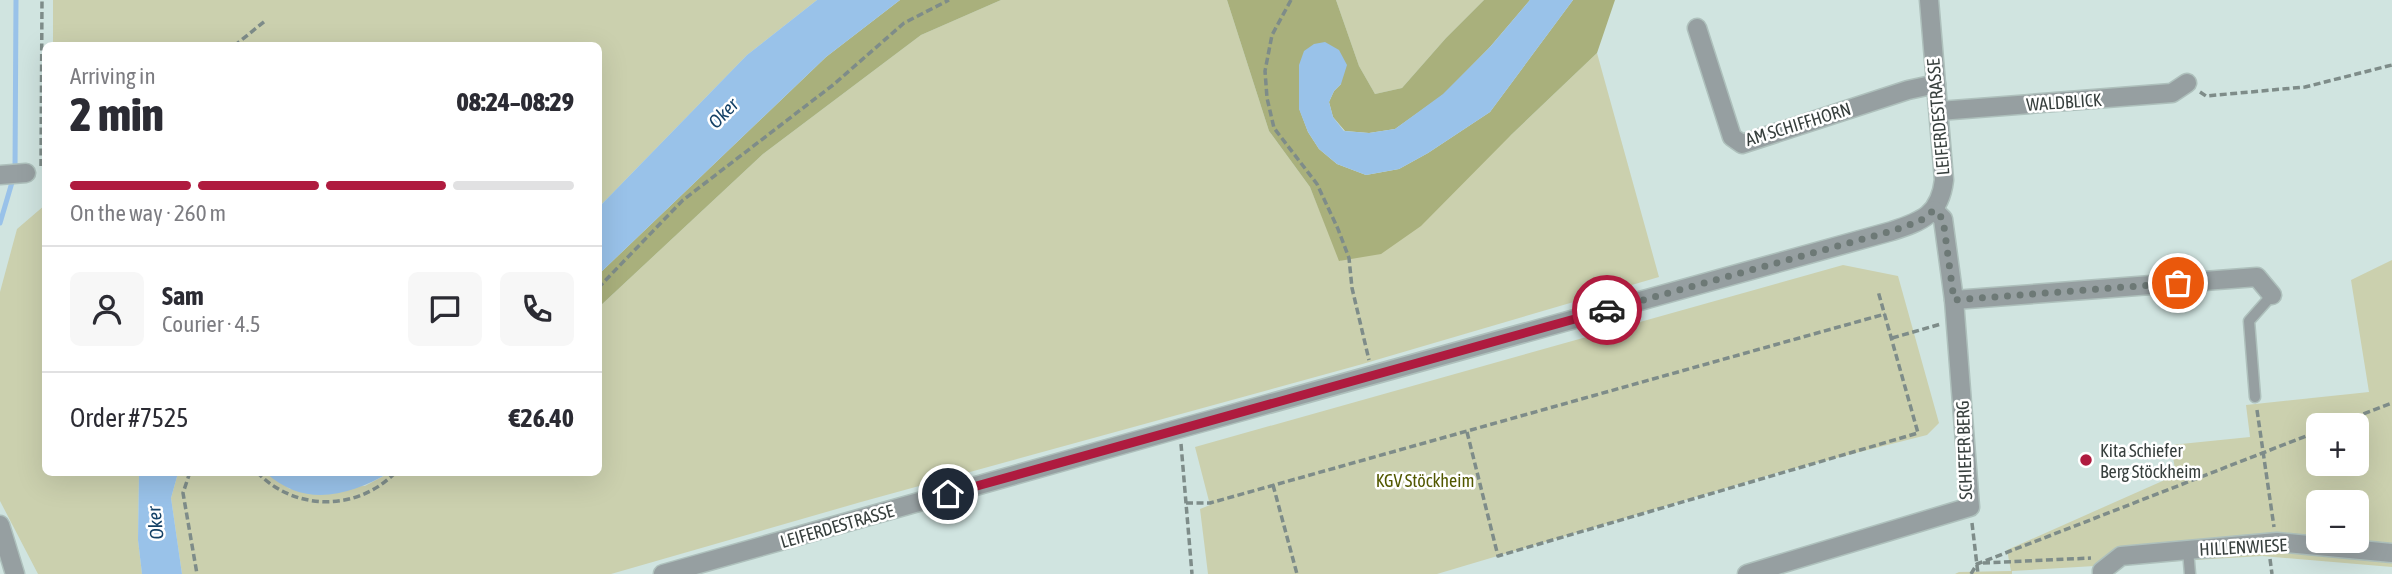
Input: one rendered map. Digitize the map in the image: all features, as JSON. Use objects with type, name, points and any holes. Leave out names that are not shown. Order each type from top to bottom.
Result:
[{"type":"street","name":"LEIFERDESTRASSE","points":[[663,574],[1920,221],[1934,210],[1942,196],[1944,180],[1929,0]]},
{"type":"street","name":"AM SCHIFFHORN","points":[[1697,28],[1731,138],[1742,144],[1908,90],[1936,84]]},
{"type":"street","name":"WALDBLICK","points":[[1939,111],[2172,93],[2187,83]]},
{"type":"street","points":[[3,175],[34,172]]},
{"type":"street","name":"SCHIEFER BERG","points":[[1747,574],[1970,507],[1954,300],[1943,219],[1934,210]]},
{"type":"street","points":[[1954,300],[2257,277],[2273,295]]},
{"type":"street","points":[[0,525],[15,574]]},
{"type":"street","name":"HILLENWIESE","points":[[2121,556],[2277,542],[2392,553]]},
{"type":"street","points":[[2102,574],[2102,571],[2121,556]]},
{"type":"lane","points":[[2255,397],[2249,321],[2273,295]]},
{"type":"lane","points":[[2188,550],[2190,574]]},
{"type":"path","points":[[34,172],[43,0]]},
{"type":"path","points":[[602,284],[682,201],[834,85],[904,23],[949,0]]},
{"type":"path","points":[[1292,0],[1272,34],[1265,71],[1267,98],[1274,128],[1317,184],[1349,258],[1352,288],[1372,376]]},
{"type":"path","points":[[239,42],[265,21]]},
{"type":"path","points":[[2187,83],[2206,96],[2256,93],[2305,87],[2392,65]]},
{"type":"path","points":[[1467,432],[1498,556],[1780,471],[1918,433],[1878,291]]},
{"type":"path","points":[[1186,503],[1210,503],[1885,314]]},
{"type":"path","points":[[1892,338],[1956,319]]},
{"type":"path","points":[[2255,397],[2277,542]]},
{"type":"path","points":[[2366,413],[2392,403]]},
{"type":"path","points":[[1178,429],[1192,574]]},
{"type":"path","points":[[1971,574],[1977,564],[2306,436]]},
{"type":"path","points":[[189,476],[183,493],[197,574]]},
{"type":"path","points":[[262,476],[285,495],[330,502],[352,499],[375,489],[392,476]]},
{"type":"path","points":[[1273,485],[1297,574]]},
{"type":"path","points":[[1970,507],[1978,574]]},
{"type":"path","points":[[1977,564],[2121,556]]},
{"type":"green space","points":[[53,0],[817,0],[747,55],[602,204],[602,42],[53,42]]},
{"type":"green space","points":[[900,0],[1001,0],[921,35],[763,154],[602,304],[602,271],[826,57]]},
{"type":"green space","points":[[1001,0],[1227,0],[1269,131],[1310,187],[1340,261],[1511,135],[1597,53],[1659,277],[1359,365],[611,574],[182,574],[171,498],[177,476],[270,476],[290,489],[365,486],[383,476],[602,476],[602,304],[763,154],[921,35]]},
{"type":"green space","points":[[1227,0],[1336,0],[1359,66],[1375,94],[1402,88],[1484,0],[1530,0],[1490,47],[1443,95],[1395,129],[1369,133],[1345,131],[1333,117],[1329,102],[1341,84],[1299,65],[1299,108],[1308,132],[1319,149],[1337,164],[1366,175],[1399,169],[1490,112],[1573,0],[1615,0],[1597,53],[1421,226],[1381,254],[1339,261],[1310,187],[1269,131]]},
{"type":"green space","points":[[1336,0],[1484,0],[1402,88],[1375,94],[1359,66]]},
{"type":"green space","points":[[42,208],[42,476],[139,476],[138,540],[142,574],[38,574],[0,501],[0,292],[17,229]]},
{"type":"green space","points":[[2392,260],[2392,567],[2262,556],[2012,571],[2012,574],[1955,574],[2011,571],[2007,550],[2176,475],[2171,445],[2250,437],[2246,405],[2369,392],[2351,280]]},
{"type":"green space","name":"KGV Stöckheim","points":[[1843,265],[1898,276],[1939,423],[1927,435],[1780,472],[1437,574],[1208,574],[1200,509],[1210,505],[1195,447]]},
{"type":"water","name":"Oker","points":[[817,0],[900,0],[826,57],[602,271],[602,204],[747,55]]},
{"type":"water","points":[[1530,0],[1573,0],[1490,112],[1399,169],[1366,175],[1337,164],[1319,149],[1308,132],[1299,109],[1299,65],[1304,51],[1314,44],[1325,42],[1339,50],[1347,65],[1341,84],[1329,102],[1333,117],[1344,131],[1369,133],[1395,129],[1443,94],[1490,47]]},
{"type":"water","name":"Oker","points":[[139,476],[177,476],[171,498],[182,574],[142,574],[138,540]]},
{"type":"water","points":[[270,476],[383,476],[358,488],[327,495],[296,491]]},
{"type":"waterway","points":[[15,169],[16,0]]},
{"type":"waterway","points":[[0,223],[13,179]]},
{"type":"way so far","points":[[1607,310],[1892,231],[1920,221],[1934,210],[1943,219],[1954,300],[2178,283]]},
{"type":"place","name":"Kita Schiefer Berg Stöckheim","points":[[2086,460]]},
{"type":"route","points":[[948,494],[1607,310]]}]
